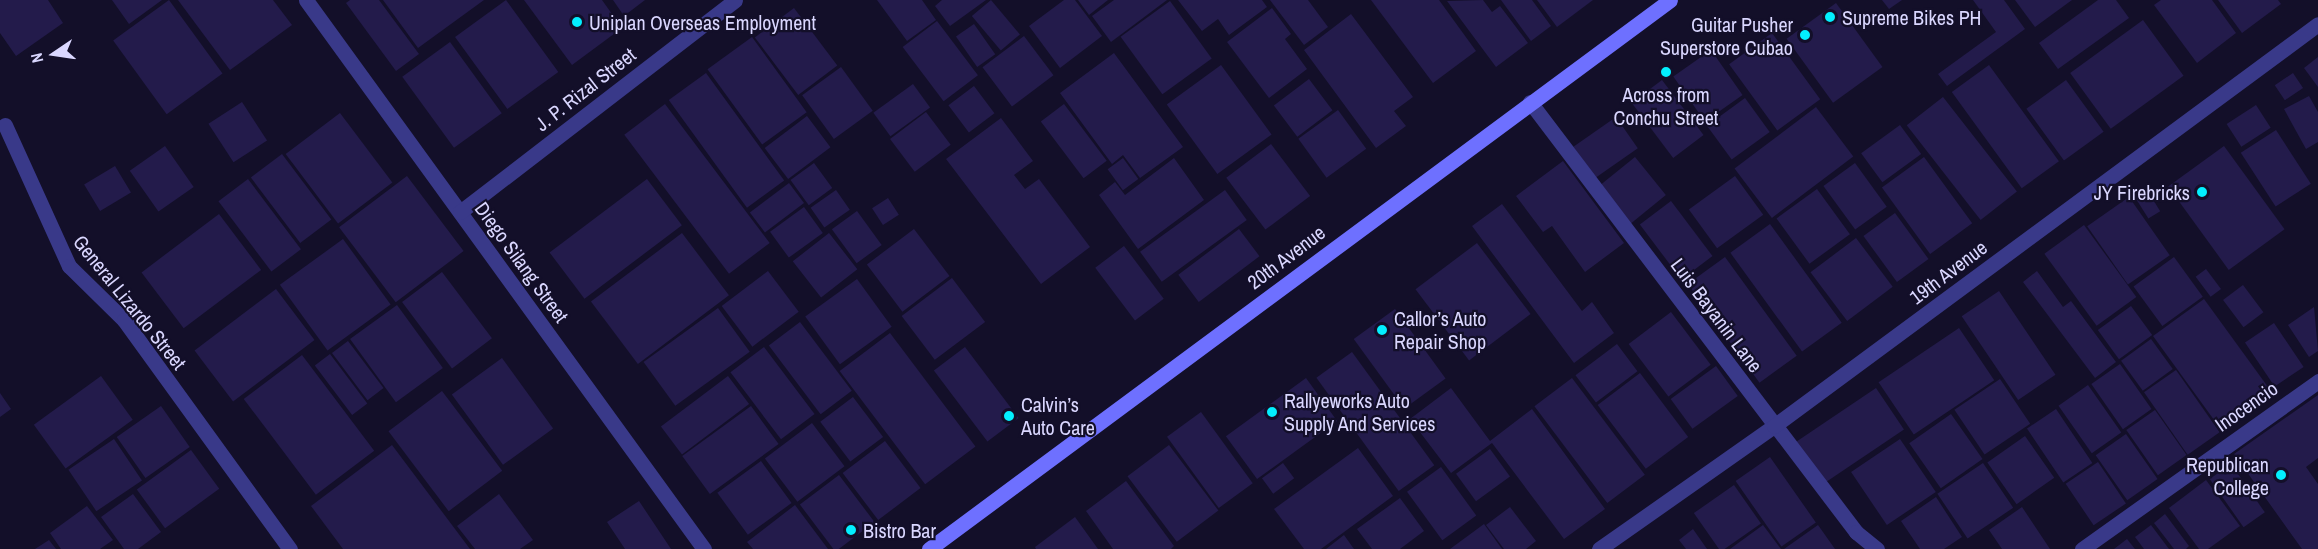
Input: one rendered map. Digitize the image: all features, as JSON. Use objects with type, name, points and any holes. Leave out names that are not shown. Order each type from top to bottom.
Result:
[{"type":"main road","name":"20th Avenue","points":[[929,549],[1670,0]]},
{"type":"street","name":"Diego Silang Street","points":[[306,0],[705,549]]},
{"type":"street","name":"J. P. Rizal Street","points":[[460,212],[725,3]]},
{"type":"street","name":"19th Avenue","points":[[1599,549],[1774,426],[2318,24]]},
{"type":"street","name":"Luis Bayanin Lane","points":[[1530,102],[1856,532],[1877,549]]},
{"type":"street","name":"General Lizardo Street","points":[[5,125],[69,266],[124,320],[290,549]]},
{"type":"street","name":"Inocencio","points":[[2082,549],[2318,381]]},
{"type":"building","points":[[0,0],[48,0],[63,23],[16,56],[0,33]]},
{"type":"building","points":[[112,0],[162,0],[129,24]]},
{"type":"building","points":[[169,0],[222,74],[167,114],[113,41]]},
{"type":"building","points":[[178,0],[273,0],[292,25],[230,70]]},
{"type":"building","points":[[350,0],[379,0],[419,54],[396,71],[346,3]]},
{"type":"building","points":[[383,0],[484,0],[418,48]]},
{"type":"building","points":[[506,0],[558,72],[507,109],[455,37]]},
{"type":"building","points":[[524,0],[602,0],[622,28],[572,65]]},
{"type":"building","points":[[613,0],[645,0],[624,16]]},
{"type":"building","points":[[877,0],[922,0],[936,20],[907,41]]},
{"type":"building","points":[[942,0],[986,0],[950,26],[935,6]]},
{"type":"building","points":[[991,0],[1020,34],[1001,51],[972,16]]},
{"type":"building","points":[[1064,0],[1075,0],[1102,36],[1060,68],[1029,26]]},
{"type":"building","points":[[1078,0],[1108,0],[1089,15]]},
{"type":"building","points":[[1114,0],[1167,0],[1111,42],[1092,16]]},
{"type":"building","points":[[1178,0],[1262,0],[1267,7],[1229,35],[1218,19],[1202,31]]},
{"type":"building","points":[[1270,0],[1308,0],[1328,27],[1304,45]]},
{"type":"building","points":[[1371,0],[1439,0],[1476,51],[1433,83]]},
{"type":"building","points":[[1483,0],[1492,12],[1500,6],[1528,43],[1496,67],[1447,1]]},
{"type":"building","points":[[1501,0],[1532,0],[1551,26],[1531,41]]},
{"type":"building","points":[[1537,0],[1593,0],[1557,27]]},
{"type":"building","points":[[1882,0],[1902,0],[1889,9]]},
{"type":"building","points":[[1973,0],[2004,0],[2025,29],[1947,86],[1938,74],[1996,32]]},
{"type":"building","points":[[2015,0],[2072,0],[2035,27]]},
{"type":"building","points":[[2098,0],[2116,0],[2129,18],[2058,69],[2039,43]]},
{"type":"building","points":[[2161,0],[2212,0],[2236,33],[2197,63],[2154,5]]},
{"type":"building","points":[[2218,0],[2278,0],[2281,4],[2242,33]]},
{"type":"building","points":[[1170,1],[1212,58],[1162,94],[1121,37]]},
{"type":"building","points":[[1836,3],[1882,67],[1833,103],[1787,39]]},
{"type":"building","points":[[794,8],[837,66],[798,95],[755,37]]},
{"type":"building","points":[[1272,8],[1291,34],[1285,39],[1307,69],[1269,98],[1227,42]]},
{"type":"building","points":[[1351,14],[1413,97],[1394,111],[1406,126],[1376,148],[1304,50]]},
{"type":"building","points":[[2143,20],[2184,76],[2111,129],[2070,73]]},
{"type":"building","points":[[937,21],[978,75],[944,101],[903,47]]},
{"type":"building","points":[[974,24],[995,54],[977,67],[956,37]]},
{"type":"building","points":[[1772,33],[1820,99],[1777,130],[1729,64]]},
{"type":"building","points":[[1024,36],[1053,75],[1012,106],[982,67]]},
{"type":"building","points":[[752,37],[807,112],[762,145],[708,69]]},
{"type":"building","points":[[450,42],[502,113],[454,148],[402,77]]},
{"type":"building","points":[[1711,50],[1743,95],[1705,121],[1673,76]]},
{"type":"building","points":[[1114,53],[1183,147],[1140,178],[1123,155],[1112,164],[1060,93]]},
{"type":"building","points":[[2318,57],[2318,87],[2304,68]]},
{"type":"building","points":[[1221,65],[1272,135],[1217,174],[1167,104]]},
{"type":"building","points":[[1989,65],[2059,161],[2022,188],[1952,92]]},
{"type":"building","points":[[841,67],[873,111],[834,139],[802,95]]},
{"type":"building","points":[[706,73],[784,181],[747,208],[669,100]]},
{"type":"building","points":[[2293,73],[2303,88],[2285,100],[2275,85]]},
{"type":"building","points":[[1309,79],[1332,110],[1297,137],[1274,105]]},
{"type":"building","points":[[1662,80],[1704,135],[1673,158],[1632,103]]},
{"type":"building","points":[[2066,80],[2104,132],[2064,161],[2026,109]]},
{"type":"building","points":[[913,84],[930,107],[890,136],[873,113]]},
{"type":"building","points":[[974,86],[994,113],[969,132],[948,105]]},
{"type":"building","points":[[2309,96],[2318,112],[2318,142],[2306,149],[2284,109]]},
{"type":"building","points":[[1943,97],[2017,192],[1981,220],[1907,125]]},
{"type":"building","points":[[1745,98],[1770,132],[1732,160],[1707,126]]},
{"type":"building","points":[[242,102],[267,141],[234,162],[208,124]]},
{"type":"building","points":[[665,104],[770,243],[729,274],[624,135]]},
{"type":"building","points":[[1064,104],[1107,161],[1084,178],[1041,121]]},
{"type":"building","points":[[2256,105],[2271,128],[2241,147],[2227,124]]},
{"type":"building","points":[[1816,107],[1853,157],[1772,218],[1735,168]]},
{"type":"building","points":[[1338,110],[1366,149],[1327,178],[1298,139]]},
{"type":"building","points":[[926,112],[951,145],[915,172],[890,139]]},
{"type":"building","points":[[340,113],[392,182],[338,223],[286,154]]},
{"type":"building","points":[[807,116],[830,147],[788,179],[765,148]]},
{"type":"building","points":[[1616,117],[1638,148],[1595,178],[1573,147]]},
{"type":"building","points":[[1001,118],[1033,161],[1014,175],[1025,189],[1039,179],[1090,247],[1041,284],[946,159]]},
{"type":"building","points":[[1900,125],[1921,154],[1882,182],[1861,153]]},
{"type":"building","points":[[2276,130],[2311,184],[2276,207],[2241,153]]},
{"type":"building","points":[[1271,144],[1310,196],[1265,230],[1226,178]]},
{"type":"building","points":[[165,146],[194,187],[158,212],[130,171]]},
{"type":"building","points":[[2224,146],[2285,229],[2229,270],[2168,187]]},
{"type":"building","points":[[282,154],[331,219],[300,243],[251,177]]},
{"type":"building","points":[[1635,157],[1666,195],[1629,225],[1598,187]]},
{"type":"building","points":[[1924,157],[1972,223],[1930,254],[1882,188]]},
{"type":"building","points":[[1123,158],[1138,179],[1123,190],[1108,169]]},
{"type":"building","points":[[1174,158],[1204,200],[1138,249],[1099,195],[1115,182],[1125,195]]},
{"type":"building","points":[[1563,161],[1624,243],[1585,272],[1552,226],[1543,232],[1516,196]]},
{"type":"building","points":[[814,163],[832,188],[809,205],[791,180]]},
{"type":"building","points":[[1855,163],[1887,207],[1855,230],[1823,186]]},
{"type":"building","points":[[115,166],[131,193],[100,211],[84,185]]},
{"type":"building","points":[[407,176],[464,251],[396,302],[339,227]]},
{"type":"building","points":[[1735,176],[1763,215],[1717,248],[1689,210]]},
{"type":"building","points":[[248,179],[301,249],[271,272],[218,201]]},
{"type":"building","points":[[647,179],[682,225],[584,299],[550,252]]},
{"type":"building","points":[[789,183],[804,203],[765,232],[750,212]]},
{"type":"building","points":[[1817,189],[1850,234],[1809,264],[1777,218]]},
{"type":"building","points":[[836,190],[850,210],[824,227],[811,208]]},
{"type":"building","points":[[1225,190],[1247,220],[1162,282],[1140,252]]},
{"type":"building","points":[[2147,190],[2160,211],[2148,219],[2135,197]]},
{"type":"building","points":[[2129,197],[2170,255],[2128,284],[2087,226]]},
{"type":"building","points":[[888,198],[899,215],[883,225],[872,208]]},
{"type":"building","points":[[1671,201],[1713,256],[1681,280],[1640,224]]},
{"type":"building","points":[[1502,204],[1582,311],[1592,302],[1614,333],[1574,363],[1472,226]]},
{"type":"building","points":[[804,207],[823,233],[789,258],[770,232]]},
{"type":"building","points":[[857,211],[882,245],[857,263],[832,229]]},
{"type":"building","points":[[1895,213],[1929,259],[1897,282],[1863,236]]},
{"type":"building","points":[[219,214],[261,270],[184,328],[142,272]]},
{"type":"building","points":[[1770,224],[1842,323],[1802,352],[1730,253]]},
{"type":"building","points":[[2084,225],[2136,297],[2097,326],[2044,254]]},
{"type":"building","points":[[914,229],[950,276],[902,312],[867,265]]},
{"type":"building","points":[[1239,229],[1259,256],[1199,302],[1178,275]]},
{"type":"building","points":[[682,233],[729,295],[638,364],[591,302]]},
{"type":"building","points":[[829,233],[857,269],[821,298],[793,261]]},
{"type":"building","points":[[1856,238],[1893,287],[1847,321],[1810,272]]},
{"type":"building","points":[[343,239],[391,305],[328,350],[280,285]]},
{"type":"building","points":[[1477,243],[1531,314],[1469,360],[1416,289]]},
{"type":"building","points":[[1124,246],[1164,299],[1135,320],[1095,268]]},
{"type":"building","points":[[1725,257],[1797,356],[1759,383],[1688,284]]},
{"type":"building","points":[[2174,257],[2203,297],[2162,326],[2134,286]]},
{"type":"building","points":[[2206,269],[2221,289],[2211,297],[2196,277]]},
{"type":"building","points":[[768,271],[799,312],[752,347],[722,306]]},
{"type":"building","points":[[2037,271],[2063,307],[2071,301],[2116,362],[2095,378],[2023,282]]},
{"type":"building","points":[[442,272],[492,338],[452,368],[402,302]]},
{"type":"building","points":[[952,278],[985,322],[935,360],[902,316]]},
{"type":"building","points":[[857,279],[892,327],[840,364],[805,317]]},
{"type":"building","points":[[2243,285],[2263,312],[2243,327],[2223,300]]},
{"type":"building","points":[[276,289],[315,340],[233,401],[195,350]]},
{"type":"building","points":[[1999,291],[2055,375],[2018,400],[1962,316]]},
{"type":"building","points":[[2204,299],[2272,392],[2221,429],[2153,336]]},
{"type":"building","points":[[397,305],[443,368],[396,402],[350,339]]},
{"type":"building","points":[[2131,306],[2152,335],[2119,359],[2098,330]]},
{"type":"building","points":[[2314,307],[2318,351],[2309,357],[2288,325]]},
{"type":"building","points":[[718,308],[750,352],[675,406],[644,362]]},
{"type":"building","points":[[1395,309],[1446,379],[1404,409],[1354,339]]},
{"type":"building","points":[[1671,312],[1711,365],[1668,397],[1629,344]]},
{"type":"building","points":[[800,322],[852,391],[821,414],[769,345]]},
{"type":"building","points":[[2274,323],[2304,367],[2275,387],[2245,343]]},
{"type":"building","points":[[1959,328],[1994,380],[1914,434],[1879,382]]},
{"type":"building","points":[[890,333],[975,446],[925,484],[840,371]]},
{"type":"building","points":[[2151,339],[2173,369],[2143,391],[2121,361]]},
{"type":"building","points":[[348,341],[384,388],[368,400],[332,353]]},
{"type":"building","points":[[1617,344],[1637,371],[1596,402],[1575,375]]},
{"type":"building","points":[[764,347],[815,414],[781,439],[730,372]]},
{"type":"building","points":[[965,347],[1019,418],[987,442],[934,370]]},
{"type":"building","points":[[1352,352],[1434,465],[1399,491],[1316,378]]},
{"type":"building","points":[[330,354],[367,404],[352,415],[315,365]]},
{"type":"building","points":[[302,355],[374,451],[316,495],[244,399]]},
{"type":"building","points":[[502,358],[553,428],[503,465],[452,394]]},
{"type":"building","points":[[2120,364],[2152,409],[2123,429],[2091,384]]},
{"type":"building","points":[[1716,366],[1738,396],[1692,429],[1671,399]]},
{"type":"building","points":[[2176,370],[2220,432],[2188,455],[2144,392]]},
{"type":"building","points":[[1640,373],[1688,437],[1646,469],[1598,405]]},
{"type":"building","points":[[101,376],[133,420],[66,468],[34,425]]},
{"type":"building","points":[[728,376],[749,404],[682,455],[661,427]]},
{"type":"building","points":[[1306,378],[1337,421],[1257,479],[1226,436]]},
{"type":"building","points":[[1572,378],[1645,475],[1607,503],[1534,406]]},
{"type":"building","points":[[2000,379],[2030,424],[1985,455],[1954,410]]},
{"type":"building","points":[[2088,385],[2121,433],[2092,453],[2059,406]]},
{"type":"building","points":[[1451,388],[1490,441],[1532,409],[1605,509],[1564,539],[1492,443],[1451,473],[1410,419]]},
{"type":"building","points":[[1876,388],[1904,429],[1823,484],[1795,443]]},
{"type":"building","points":[[442,391],[502,471],[449,511],[388,431]]},
{"type":"building","points":[[0,393],[11,409],[0,417]]},
{"type":"building","name":"Republican College","points":[[2318,395],[2318,458],[2306,467],[2318,484],[2318,549],[2302,549],[2234,454]]},
{"type":"building","points":[[853,397],[883,437],[850,462],[820,422]]},
{"type":"building","points":[[161,406],[190,447],[145,478],[117,437]]},
{"type":"building","points":[[751,406],[779,444],[710,494],[682,456]]},
{"type":"building","points":[[2056,409],[2092,463],[2063,482],[2027,429]]},
{"type":"building","points":[[2155,410],[2187,455],[2158,475],[2126,430]]},
{"type":"building","points":[[1201,412],[1253,483],[1219,508],[1167,437]]},
{"type":"building","points":[[1951,414],[1983,459],[1941,488],[1909,443]]},
{"type":"building","points":[[812,423],[844,466],[797,502],[765,459]]},
{"type":"building","points":[[2126,434],[2158,479],[2127,500],[2096,455]]},
{"type":"building","points":[[2025,436],[2054,478],[2017,504],[1987,462]]},
{"type":"building","points":[[114,439],[142,480],[96,511],[68,470]]},
{"type":"building","points":[[1900,439],[1936,492],[1887,525],[1851,472]]},
{"type":"building","points":[[885,441],[921,488],[878,520],[843,473]]},
{"type":"building","points":[[392,445],[470,549],[343,549],[311,506]]},
{"type":"building","points":[[1169,445],[1218,510],[1177,542],[1127,476]]},
{"type":"building","points":[[1358,448],[1393,496],[1321,549],[1304,549],[1274,509]]},
{"type":"building","points":[[1490,449],[1510,477],[1476,501],[1456,474]]},
{"type":"building","points":[[191,450],[219,489],[165,528],[137,489]]},
{"type":"building","points":[[1770,457],[1816,523],[1781,547],[1736,481]]},
{"type":"building","points":[[761,461],[792,503],[748,535],[717,493]]},
{"type":"building","points":[[2098,462],[2126,503],[2094,525],[2066,484]]},
{"type":"building","points":[[1283,463],[1294,478],[1273,494],[1262,478]]},
{"type":"building","points":[[1983,463],[2013,508],[1968,539],[1937,494]]},
{"type":"building","points":[[2231,464],[2265,512],[2244,527],[2210,479]]},
{"type":"building","points":[[1441,467],[1476,516],[1442,540],[1407,492]]},
{"type":"building","points":[[839,475],[875,522],[839,549],[833,549],[800,504]]},
{"type":"building","points":[[2206,480],[2240,526],[2208,549],[2199,549],[2169,508]]},
{"type":"building","points":[[1126,481],[1174,546],[1171,549],[1113,549],[1086,511]]},
{"type":"building","points":[[1734,485],[1761,524],[1725,549],[1719,549],[1694,513]]},
{"type":"building","points":[[133,494],[161,532],[138,549],[124,549],[101,517]]},
{"type":"building","points":[[499,494],[533,540],[520,549],[475,549],[457,526]]},
{"type":"building","points":[[1936,497],[1962,537],[1944,549],[1920,549],[1901,521]]},
{"type":"building","points":[[1400,498],[1424,531],[1400,549],[1372,549],[1357,529]]},
{"type":"building","points":[[639,501],[671,549],[625,549],[607,522]]},
{"type":"building","points":[[795,505],[828,549],[753,549],[747,542]]},
{"type":"building","points":[[87,506],[113,540],[100,549],[61,549],[50,533]]},
{"type":"building","points":[[1510,507],[1536,541],[1526,549],[1504,549],[1486,525]]},
{"type":"building","points":[[2022,507],[2050,549],[2002,549],[1989,530]]},
{"type":"building","points":[[2165,514],[2189,546],[2186,549],[2174,549],[2154,523]]},
{"type":"building","points":[[1075,517],[1098,549],[1036,549],[1035,547]]},
{"type":"building","points":[[1484,524],[1502,549],[1450,549]]},
{"type":"building","points":[[1763,525],[1781,549],[1730,549]]},
{"type":"building","points":[[1818,525],[1835,549],[1784,549]]},
{"type":"building","points":[[2151,525],[2169,549],[2144,549],[2135,537]]},
{"type":"building","points":[[1693,529],[1707,549],[1686,549],[1679,540]]},
{"type":"building","points":[[1344,535],[1354,549],[1326,549]]},
{"type":"building","points":[[2127,539],[2135,549],[2114,549]]},
{"type":"building","points":[[49,540],[56,549],[35,549]]},
{"type":"place","name":"Supreme Bikes PH","points":[[1830,17]]},
{"type":"place","name":"Uniplan Overseas Employment","points":[[577,22]]},
{"type":"place","name":"Guitar Pusher Superstore Cubao","points":[[1805,35]]},
{"type":"place","name":"Across from Conchu Street","points":[[1666,72]]},
{"type":"place","name":"JY Firebricks","points":[[2202,192]]},
{"type":"place","name":"Callor’s Auto Repair Shop","points":[[1382,330]]},
{"type":"place","name":"Rallyeworks Auto Supply And Services","points":[[1272,412]]},
{"type":"place","name":"Calvin’s Auto Care","points":[[1009,416]]},
{"type":"place","name":"Republican College","points":[[2281,475]]},
{"type":"place","name":"Bistro Bar","points":[[851,530]]}]
